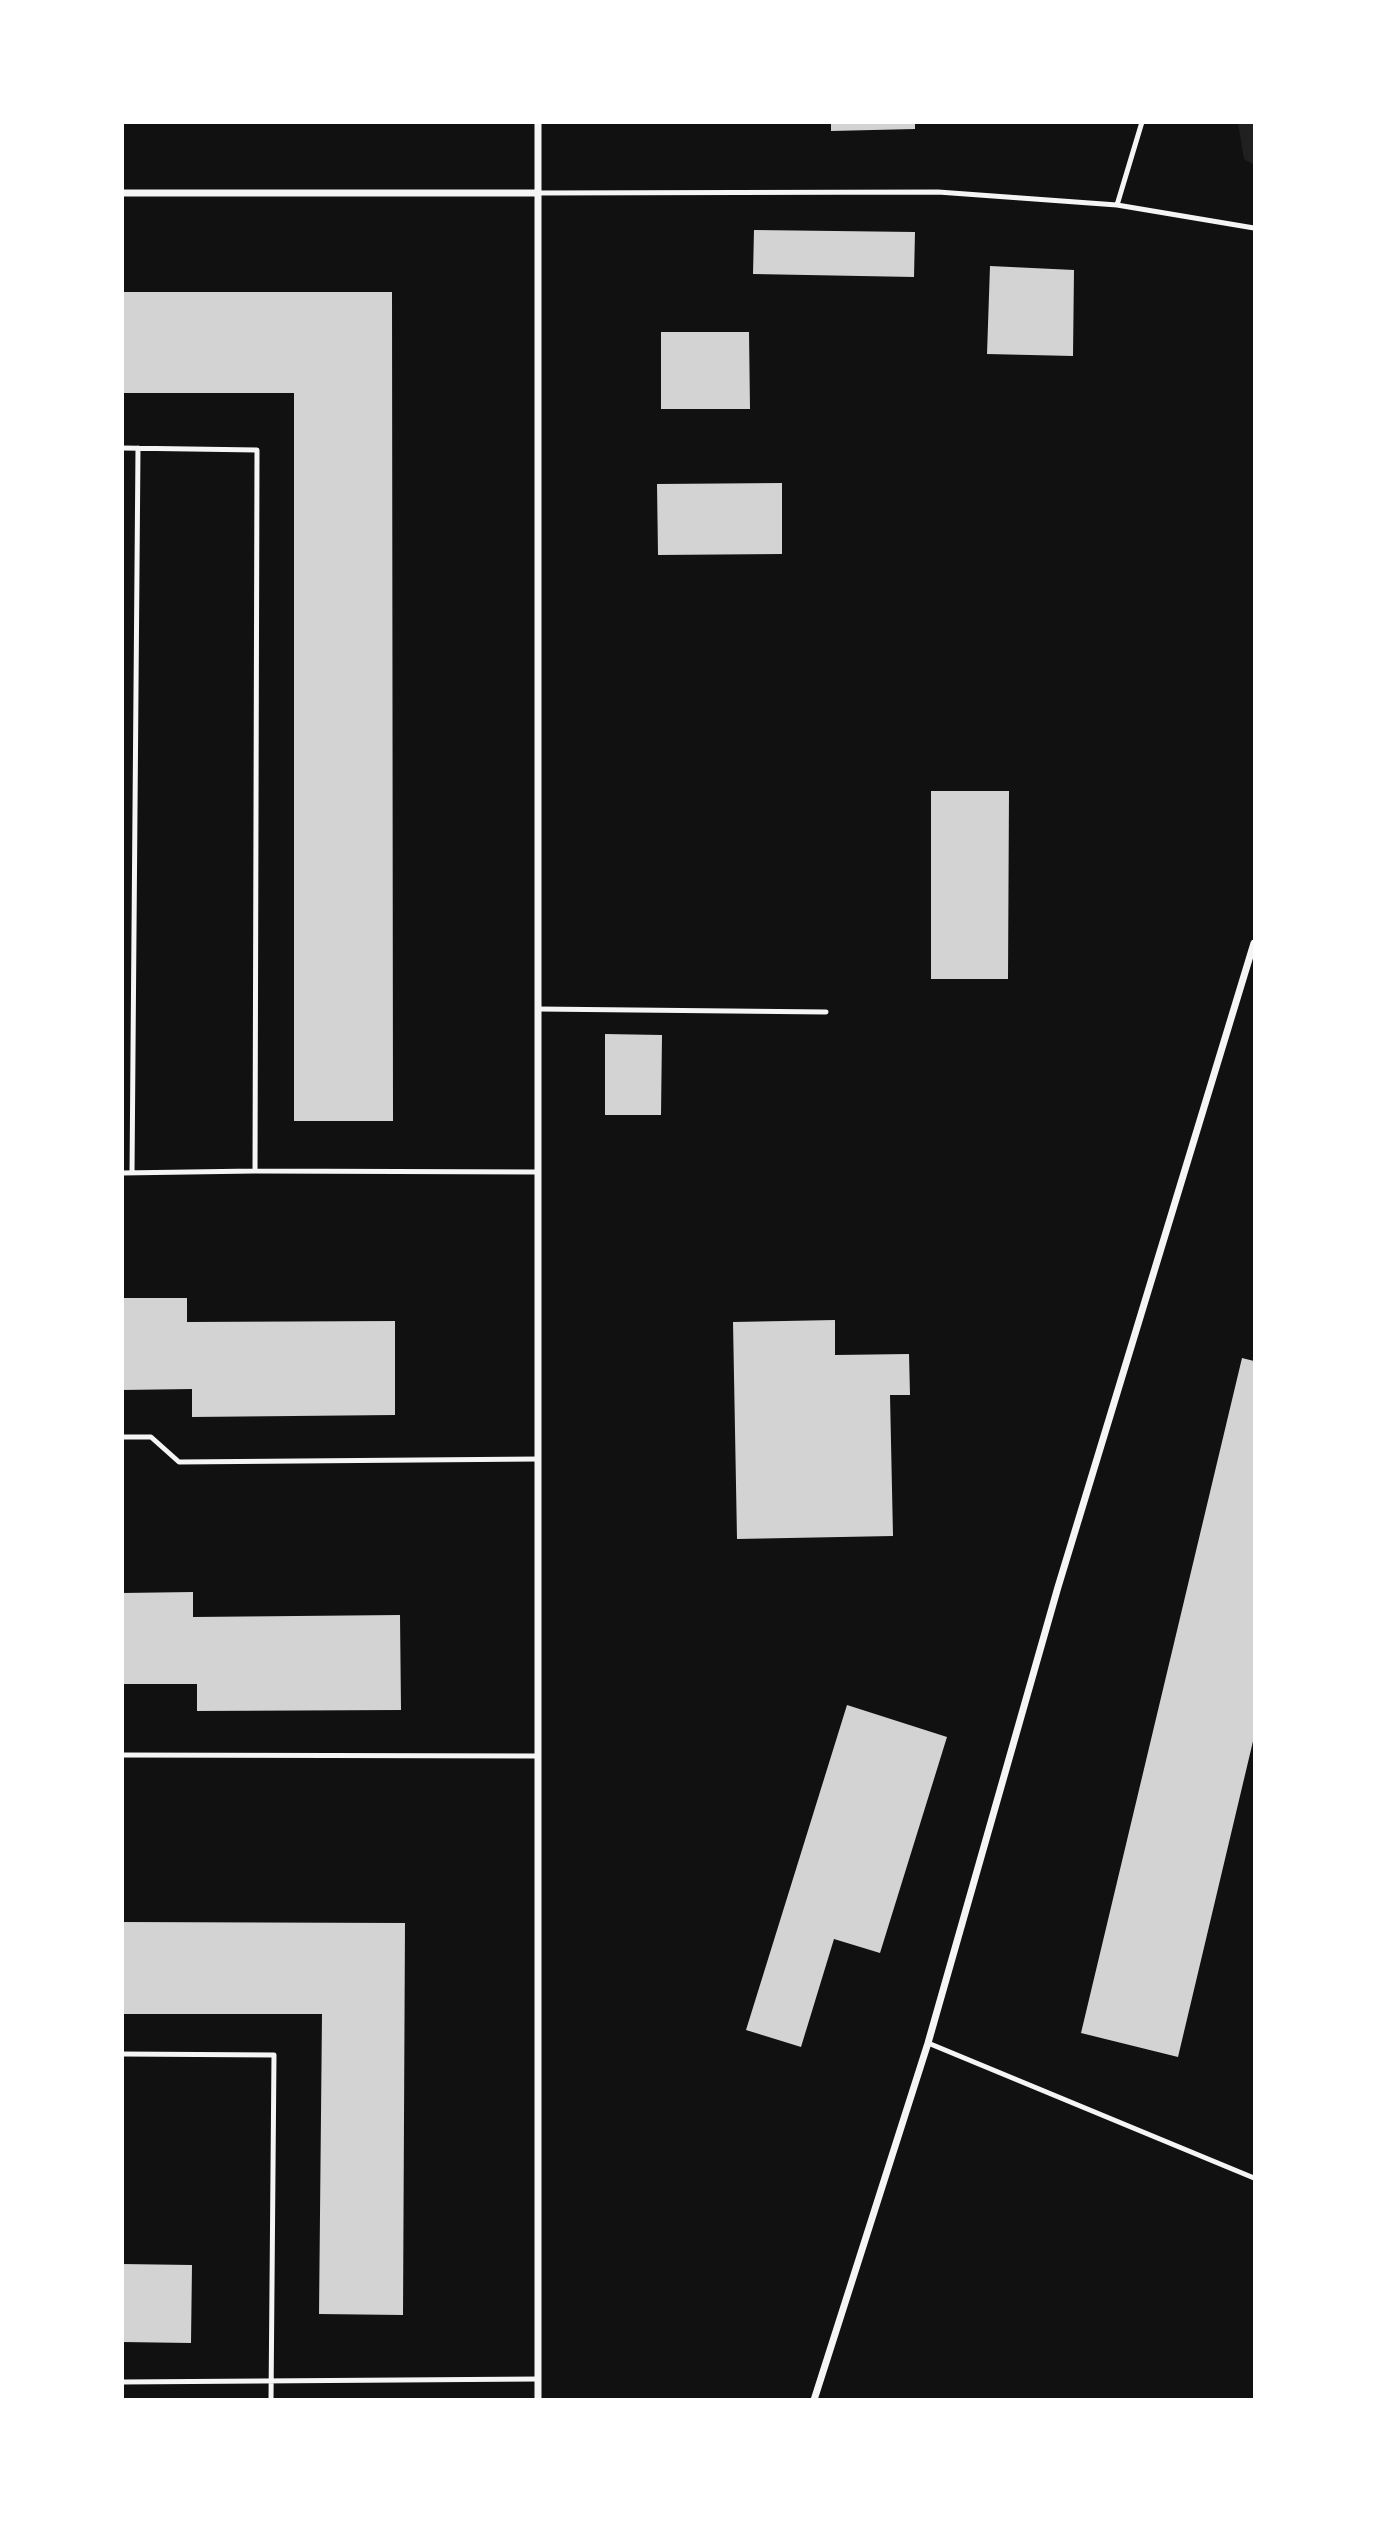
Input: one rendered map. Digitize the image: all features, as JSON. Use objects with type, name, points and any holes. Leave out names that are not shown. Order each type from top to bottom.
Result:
[{"type":"street","points":[[538,122],[538,2399]]},
{"type":"street","points":[[122,193],[538,193]]},
{"type":"street","points":[[814,2399],[928,2043],[1058,1587],[1255,943]]},
{"type":"lane","points":[[1117,205],[1142,122]]},
{"type":"lane","points":[[538,193],[937,192],[1117,205],[1255,228]]},
{"type":"lane","points":[[122,448],[257,450],[255,1171]]},
{"type":"lane","points":[[132,1172],[138,448]]},
{"type":"lane","points":[[538,1009],[826,1012]]},
{"type":"lane","points":[[122,1173],[538,1172]]},
{"type":"lane","points":[[122,1437],[151,1437],[179,1462],[538,1459]]},
{"type":"lane","points":[[122,1755],[537,1755]]},
{"type":"lane","points":[[928,2043],[1255,2178]]},
{"type":"lane","points":[[122,2054],[274,2055],[271,2399]]},
{"type":"lane","points":[[122,2382],[538,2379]]},
{"type":"shaded area","points":[[1238,123],[1254,123],[1254,165],[1244,159]]},
{"type":"building","points":[[831,122],[915,122],[915,129],[831,131]]},
{"type":"building","points":[[754,230],[915,232],[914,277],[753,274]]},
{"type":"building","points":[[990,266],[1074,270],[1073,356],[987,354]]},
{"type":"building","points":[[122,292],[392,292],[393,1121],[294,1121],[294,393],[122,393]]},
{"type":"building","points":[[661,332],[749,332],[750,409],[661,409]]},
{"type":"building","points":[[782,483],[782,554],[658,555],[657,484]]},
{"type":"building","points":[[931,791],[1009,791],[1008,979],[931,979]]},
{"type":"building","points":[[605,1034],[662,1035],[661,1115],[605,1115]]},
{"type":"building","points":[[122,1298],[187,1298],[187,1322],[395,1321],[395,1415],[192,1417],[192,1389],[122,1390]]},
{"type":"building","points":[[835,1320],[835,1355],[909,1354],[910,1395],[890,1395],[893,1536],[737,1539],[733,1322]]},
{"type":"building","points":[[1242,1358],[1254,1361],[1254,1737],[1178,2057],[1081,2033]]},
{"type":"building","points":[[193,1592],[193,1617],[400,1615],[401,1710],[197,1711],[197,1684],[122,1684],[122,1593]]},
{"type":"building","points":[[847,1705],[947,1737],[880,1953],[834,1939],[801,2047],[746,2030]]},
{"type":"building","points":[[122,1922],[405,1923],[403,2315],[319,2314],[322,2014],[122,2014]]},
{"type":"building","points":[[122,2264],[192,2265],[191,2343],[122,2342]]}]
